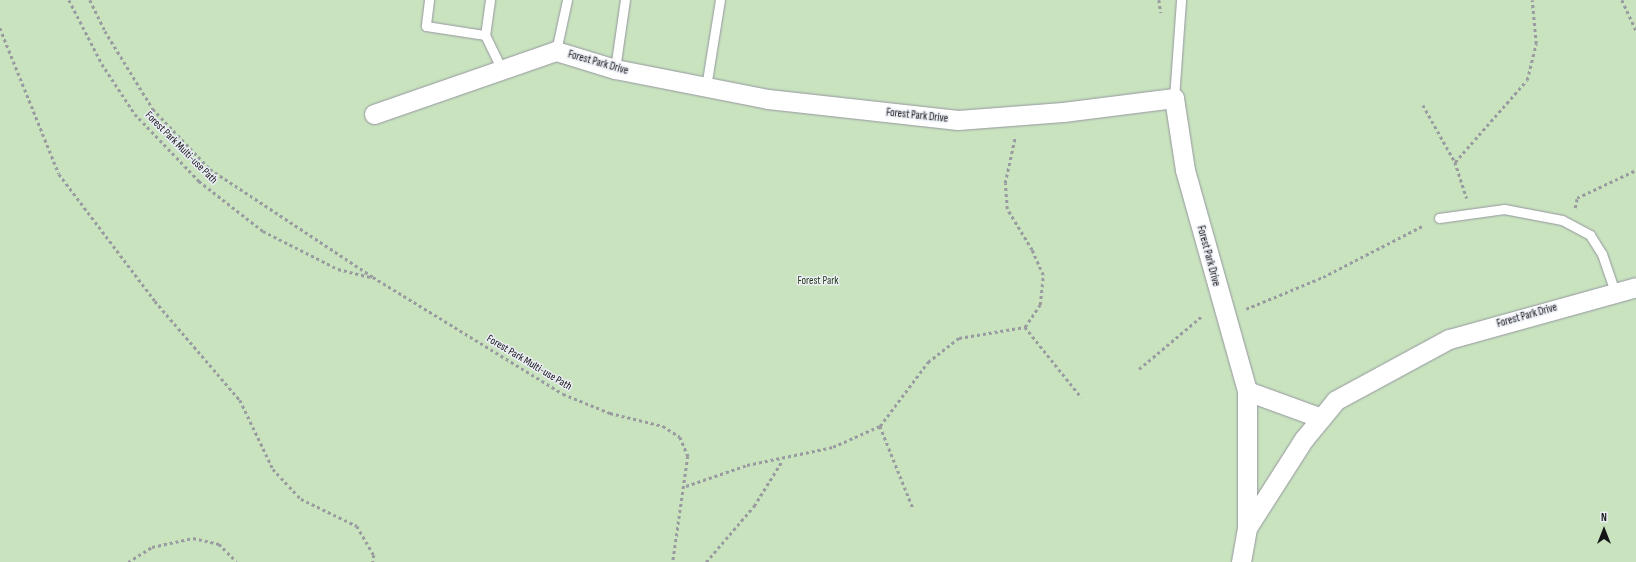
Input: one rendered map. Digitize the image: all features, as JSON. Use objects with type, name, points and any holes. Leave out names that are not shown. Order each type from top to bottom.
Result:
[{"type":"street","name":"Forest Park Drive","points":[[374,114],[556,51],[615,69],[768,99],[958,120],[1063,112],[1174,98],[1185,170],[1247,391],[1247,528],[1240,562]]},
{"type":"street","name":"Forest Park Drive","points":[[1247,528],[1322,418],[1336,400],[1449,339],[1636,287]]},
{"type":"street","points":[[1247,391],[1322,418]]},
{"type":"lane","points":[[429,0],[426,26],[484,35]]},
{"type":"lane","points":[[490,0],[484,35],[502,70]]},
{"type":"lane","points":[[556,51],[566,0]]},
{"type":"lane","points":[[615,69],[625,0]]},
{"type":"lane","points":[[706,87],[720,0]]},
{"type":"lane","points":[[1174,98],[1181,0]]},
{"type":"lane","points":[[1439,218],[1475,211],[1525,212],[1574,225],[1590,235],[1602,254],[1615,292]]},
{"type":"path","name":"Forest Park Multi-use Path","points":[[69,0],[102,64],[135,114],[199,181],[264,231],[338,269],[373,277]]},
{"type":"path","name":"Forest Park Multi-use Path","points":[[90,0],[105,31],[153,109],[210,169],[373,277],[563,394],[610,413],[663,426],[680,437],[688,456],[686,486],[672,562]]},
{"type":"path","points":[[1455,162],[1527,80],[1536,44],[1532,0]]},
{"type":"path","points":[[1622,0],[1636,30]]},
{"type":"path","points":[[0,28],[59,174],[155,301],[240,400],[273,469],[301,499],[357,526],[374,554],[373,562]]},
{"type":"path","points":[[1423,105],[1455,162],[1475,211]]},
{"type":"path","points":[[686,486],[748,465],[782,460],[833,447],[880,426],[928,362],[959,338],[1025,327],[1040,305],[1043,275],[1032,250],[1007,209],[1005,183],[1016,132]]},
{"type":"path","points":[[1574,225],[1577,198],[1636,170]]},
{"type":"path","points":[[1254,306],[1323,277],[1439,218]]},
{"type":"path","points":[[1139,369],[1202,316]]},
{"type":"path","points":[[1025,327],[1081,398]]},
{"type":"path","points":[[880,426],[913,508]]},
{"type":"path","points":[[706,562],[754,506],[782,460]]},
{"type":"path","points":[[128,562],[152,547],[193,538],[219,544],[237,562]]},
{"type":"green space","name":"Forest Park","points":[[0,0],[1636,0],[1636,562],[0,562]]}]
